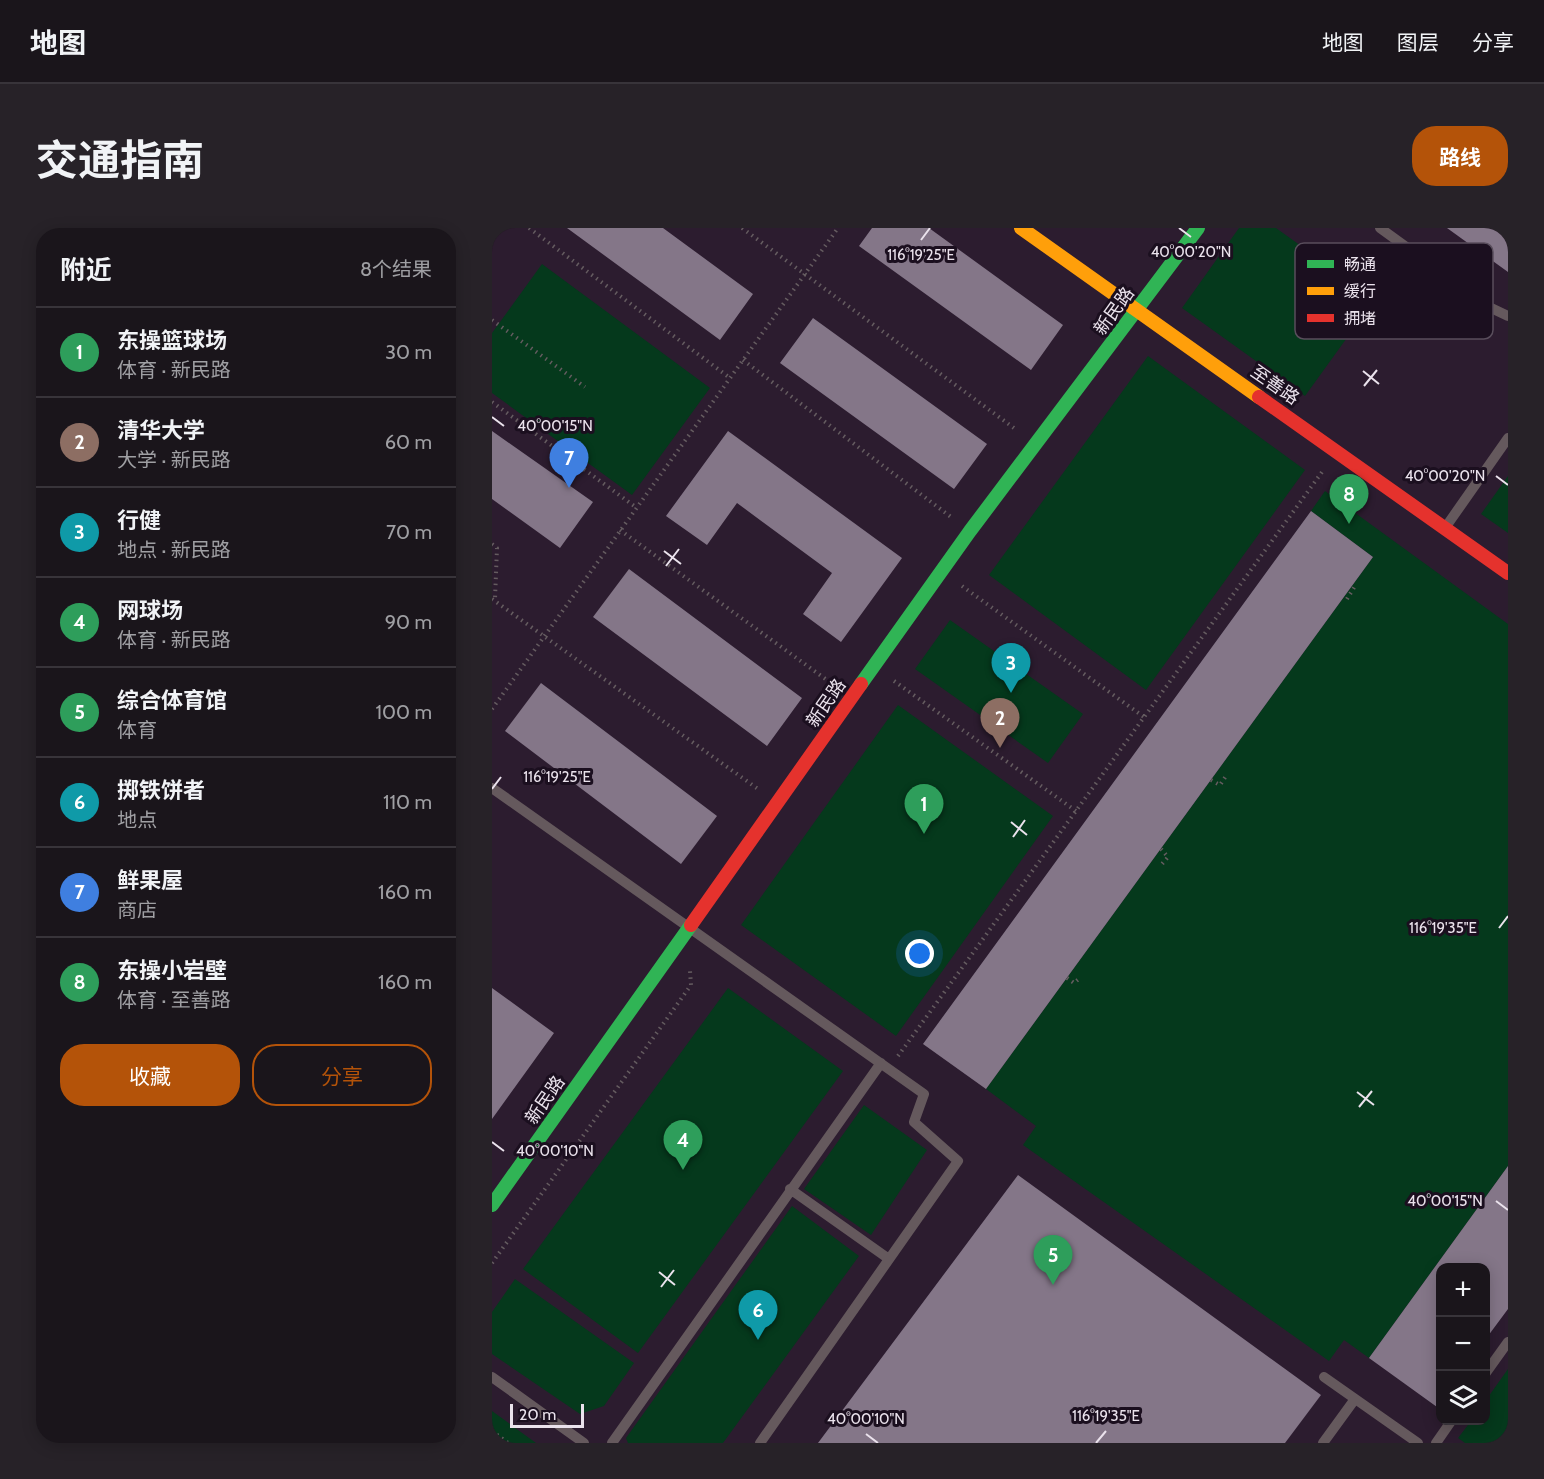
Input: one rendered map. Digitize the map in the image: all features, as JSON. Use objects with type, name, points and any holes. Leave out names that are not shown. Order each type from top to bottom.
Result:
[{"type":"street","name":"至善路","points":[[1022,228],[1508,573]]},
{"type":"street","name":"新民路","points":[[492,1205],[970,531],[1037,445],[1198,228]]},
{"type":"lane","points":[[1380,228],[1401,243]]},
{"type":"lane","points":[[1493,309],[1508,316]]},
{"type":"lane","points":[[1445,528],[1508,438]]},
{"type":"lane","points":[[492,788],[924,1094],[914,1122],[958,1161],[760,1443]]},
{"type":"lane","points":[[612,1443],[881,1063]]},
{"type":"lane","points":[[790,1189],[889,1259]]},
{"type":"lane","points":[[1487,1371],[1508,1342]]},
{"type":"lane","points":[[492,1377],[584,1443]]},
{"type":"lane","points":[[1324,1377],[1418,1443]]},
{"type":"lane","points":[[1323,1443],[1355,1399]]},
{"type":"lane","points":[[1436,1443],[1449,1425]]},
{"type":"path","points":[[529,228],[730,378]]},
{"type":"path","points":[[742,228],[1037,445]]},
{"type":"path","points":[[492,709],[838,228]]},
{"type":"path","points":[[492,320],[585,387]]},
{"type":"path","points":[[743,360],[970,531]]},
{"type":"path","points":[[492,402],[637,507]]},
{"type":"path","points":[[902,1050],[1338,451]]},
{"type":"path","points":[[621,530],[851,699]]},
{"type":"path","points":[[492,544],[497,548],[493,599],[778,803]]},
{"type":"path","points":[[942,571],[1144,717]]},
{"type":"path","points":[[1347,599],[1354,584]]},
{"type":"path","points":[[874,666],[1076,811]]},
{"type":"path","points":[[1211,780],[1220,785],[1226,776]]},
{"type":"path","points":[[1161,849],[1168,857],[1162,864]]},
{"type":"path","points":[[492,1263],[691,985],[690,962]]},
{"type":"path","points":[[1067,978],[1074,983],[1080,978]]},
{"type":"path","points":[[492,1431],[508,1443]]},
{"type":"shaded area","points":[[492,228],[1508,228],[1508,1443],[492,1443]]},
{"type":"green space","points":[[1239,228],[1276,228],[1297,243],[1295,243],[1295,339],[1346,339],[1305,396],[1182,308]]},
{"type":"green space","points":[[542,264],[710,388],[632,495],[492,393],[492,333]]},
{"type":"green space","points":[[1148,356],[1305,470],[1146,690],[989,575]]},
{"type":"green space","points":[[1508,476],[1508,533],[1481,514]]},
{"type":"green space","points":[[1325,491],[1508,624],[1508,1166],[1369,1358],[1344,1340],[1329,1361],[1023,1145],[1036,1126],[986,1089],[1373,557],[1311,511]]},
{"type":"green space","points":[[950,620],[1083,714],[1048,763],[915,669]]},
{"type":"green space","points":[[898,705],[1053,816],[896,1036],[741,925]]},
{"type":"green space","points":[[728,988],[843,1071],[638,1353],[523,1269]]},
{"type":"green space","points":[[864,1105],[927,1150],[871,1235],[804,1189]]},
{"type":"green space","points":[[792,1206],[859,1256],[723,1443],[628,1443],[626,1438]]},
{"type":"green space","points":[[515,1279],[634,1363],[604,1406],[580,1414],[492,1354],[492,1312]]},
{"type":"green space","points":[[1508,1369],[1508,1443],[1465,1443],[1458,1438],[1468,1425],[1490,1425],[1490,1394]]},
{"type":"green space","points":[[492,1411],[536,1443],[492,1443]]},
{"type":"building","points":[[567,228],[663,228],[753,294],[720,340]]},
{"type":"building","points":[[872,228],[929,228],[1063,325],[1031,370],[859,246]]},
{"type":"building","points":[[1447,228],[1508,228],[1508,272],[1493,261],[1493,243],[1468,243]]},
{"type":"building","points":[[813,318],[987,444],[954,489],[780,363]]},
{"type":"building","points":[[492,431],[593,502],[560,548],[492,499]]},
{"type":"building","points":[[728,431],[902,558],[841,642],[803,614],[832,573],[737,503],[707,545],[666,516]]},
{"type":"building","points":[[1311,511],[1373,557],[986,1089],[923,1044]]},
{"type":"building","points":[[629,569],[802,698],[767,746],[593,617]]},
{"type":"building","points":[[541,683],[717,816],[681,864],[505,731]]},
{"type":"building","points":[[492,988],[554,1033],[492,1119]]},
{"type":"building","points":[[1508,1166],[1508,1309],[1490,1333],[1490,1263],[1438,1263]]},
{"type":"building","points":[[1018,1175],[1321,1395],[1285,1443],[818,1443]]},
{"type":"building","points":[[1436,1265],[1436,1406],[1369,1358]]},
{"type":"traffic: fast","points":[[861,684],[970,531],[1198,228]]},
{"type":"traffic: fast","points":[[492,1205],[691,925]]},
{"type":"traffic: slow","points":[[1021,228],[1259,397]]},
{"type":"traffic: jam","points":[[1259,397],[1508,573]]},
{"type":"traffic: jam","points":[[691,925],[861,684]]},
{"type":"place","name":"鲜果屋","points":[[569,488]]},
{"type":"place","name":"东操小岩壁","points":[[1349,524]]},
{"type":"place","name":"行健","points":[[1011,693]]},
{"type":"place","name":"清华大学","points":[[1000,748]]},
{"type":"place","name":"东操篮球场","points":[[924,834]]},
{"type":"place","name":"网球场","points":[[683,1170]]},
{"type":"place","name":"综合体育馆","points":[[1053,1285]]},
{"type":"place","name":"掷铁饼者","points":[[758,1340]]}]
